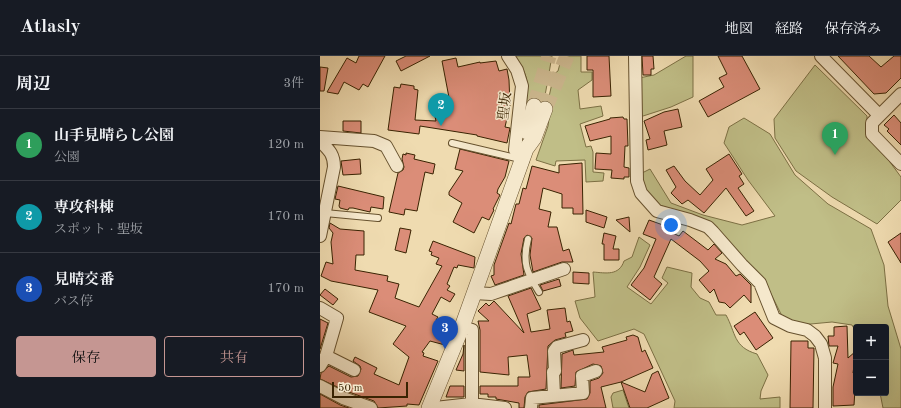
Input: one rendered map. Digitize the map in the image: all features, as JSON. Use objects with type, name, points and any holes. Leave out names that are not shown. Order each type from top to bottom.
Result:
[{"type":"street","name":"聖坂","points":[[508,56],[517,70],[522,86],[515,150],[525,154]]},
{"type":"street","points":[[635,56],[637,181],[640,193],[657,211],[708,227],[760,282],[774,318],[790,326],[808,330],[815,336],[821,344],[825,358],[825,408]]},
{"type":"street","points":[[822,56],[879,115]]},
{"type":"street","points":[[901,94],[872,123],[872,134],[901,164]]},
{"type":"street","points":[[429,408],[462,327],[525,154],[534,138],[539,107]]},
{"type":"street","points":[[320,137],[374,141],[386,146],[397,166]]},
{"type":"street","points":[[320,141],[331,152],[334,158],[334,167],[320,236]]},
{"type":"street","points":[[474,293],[491,294],[531,279],[564,269]]},
{"type":"street","points":[[320,308],[337,318],[323,361],[354,370]]},
{"type":"street","points":[[462,327],[472,330],[471,405]]},
{"type":"street","points":[[554,396],[554,351],[557,347],[583,340]]},
{"type":"street","points":[[531,408],[532,398],[583,393],[582,376],[596,370]]},
{"type":"street","points":[[320,386],[343,398],[370,408]]},
{"type":"street","points":[[435,408],[471,405],[505,408]]},
{"type":"lane","points":[[452,143],[525,154]]},
{"type":"lane","points":[[325,213],[378,218]]},
{"type":"lane","points":[[528,239],[525,260],[526,269],[539,292]]},
{"type":"shaded area","points":[[514,56],[552,56],[543,107],[526,104],[527,84],[525,73]]},
{"type":"shaded area","points":[[562,56],[581,56],[581,72],[592,72],[592,80],[578,90],[580,109],[601,106],[603,116],[580,124],[586,147],[591,146],[593,152],[593,172],[604,173],[603,181],[586,182],[585,160],[556,161],[555,166],[536,160],[548,126],[550,111],[547,106],[554,74],[558,71]]},
{"type":"shaded area","points":[[686,56],[693,56],[693,97],[671,107],[640,117],[639,78],[654,75]]},
{"type":"shaded area","points":[[815,65],[867,116],[867,131],[901,177],[901,200],[877,224],[832,197],[796,171],[775,138],[774,119]]},
{"type":"shaded area","points":[[744,118],[770,134],[795,175],[828,204],[871,229],[884,265],[888,306],[901,349],[901,408],[883,408],[881,396],[889,396],[889,324],[853,324],[853,327],[852,325],[832,322],[800,325],[782,316],[768,288],[711,222],[656,204],[648,196],[641,181],[642,173],[650,169],[671,203],[703,215],[742,225],[775,216],[748,180],[724,143],[729,127]]},
{"type":"shaded area","points":[[639,237],[650,245],[640,267],[627,287],[651,304],[668,283],[662,278],[667,267],[692,273],[691,287],[700,298],[709,302],[716,315],[726,315],[739,343],[749,351],[757,354],[768,375],[761,391],[760,399],[780,397],[780,408],[674,408],[675,401],[644,334],[634,329],[598,341],[580,318],[575,301],[595,297],[593,272],[612,272],[619,269],[624,261],[632,257]]},
{"type":"shaded area","points":[[623,390],[629,408],[613,408],[611,397],[613,393]]},
{"type":"building","points":[[359,56],[385,56],[368,87],[363,84],[359,90],[344,82],[338,94],[327,92],[347,58],[356,63]]},
{"type":"building","points":[[406,56],[430,56],[401,71],[396,61]]},
{"type":"building","points":[[587,56],[609,56],[611,96],[593,97],[593,70],[587,70]]},
{"type":"building","points":[[642,56],[653,56],[654,69],[651,69],[651,75],[643,75]]},
{"type":"building","points":[[718,56],[742,56],[760,89],[708,117],[699,101],[724,87],[719,78],[727,74]]},
{"type":"building","points":[[838,56],[869,56],[881,67],[894,56],[901,56],[901,78],[886,93],[874,94]]},
{"type":"building","points":[[456,58],[458,67],[480,62],[496,61],[499,71],[507,69],[510,105],[505,127],[510,128],[507,143],[477,135],[420,126],[419,134],[388,130],[394,87],[400,88],[401,84],[414,86],[414,89],[418,90],[415,120],[436,121],[431,99],[445,96],[451,108],[442,61]]},
{"type":"building","points":[[320,67],[328,68],[324,91],[320,91]]},
{"type":"building","points":[[678,109],[682,127],[664,131],[667,145],[648,150],[646,140],[650,139],[644,121],[664,112]]},
{"type":"building","points":[[894,115],[901,123],[901,145],[887,131],[889,129],[884,125]]},
{"type":"building","points":[[623,117],[624,119],[627,119],[628,146],[625,146],[624,167],[629,168],[629,177],[624,177],[624,179],[611,178],[612,170],[595,169],[596,153],[611,154],[611,136],[590,141],[585,126],[610,118]]},
{"type":"building","points":[[343,121],[361,121],[361,133],[343,131]]},
{"type":"building","points":[[460,149],[509,161],[505,177],[498,189],[497,193],[500,195],[493,209],[494,210],[489,220],[482,217],[474,233],[453,222],[462,203],[449,195],[449,192],[463,171],[455,169]]},
{"type":"building","points":[[406,153],[415,155],[414,159],[435,164],[433,174],[425,172],[417,211],[405,209],[404,215],[389,212],[398,173],[403,170],[404,167],[402,159],[403,154],[406,155]]},
{"type":"building","points":[[729,154],[742,174],[739,176],[744,184],[738,188],[754,211],[746,216],[726,188],[704,213],[688,200],[682,204],[671,193],[676,187],[666,170],[674,166],[685,181],[700,195],[713,180],[706,169]]},
{"type":"building","points":[[360,159],[361,174],[343,175],[341,161]]},
{"type":"building","points":[[582,163],[583,214],[573,214],[573,208],[562,208],[562,194],[543,188],[539,209],[551,212],[548,227],[557,227],[563,251],[569,249],[573,262],[562,262],[533,272],[530,255],[532,238],[527,235],[524,238],[521,254],[524,275],[495,285],[491,276],[494,275],[494,265],[509,223],[511,224],[516,204],[519,204],[523,188],[526,189],[532,166],[559,173],[559,165]]},
{"type":"building","points":[[338,186],[384,197],[383,209],[371,207],[370,212],[353,208],[349,208],[348,210],[340,208],[340,200],[335,199]]},
{"type":"building","points":[[586,210],[607,217],[604,228],[586,222]]},
{"type":"building","points":[[629,217],[630,232],[616,220]]},
{"type":"building","points":[[649,220],[663,225],[662,228],[679,236],[683,231],[708,250],[714,244],[722,253],[715,259],[726,264],[736,276],[740,274],[751,285],[751,303],[744,295],[730,308],[725,303],[719,302],[714,289],[710,293],[699,280],[709,271],[700,261],[671,239],[654,277],[662,284],[650,300],[631,285],[644,268],[656,239],[643,234]]},
{"type":"building","points":[[330,223],[340,229],[364,231],[364,255],[356,255],[355,270],[388,276],[387,281],[399,284],[395,298],[419,307],[442,266],[436,264],[439,258],[431,255],[432,252],[429,251],[433,241],[475,257],[474,268],[458,265],[457,268],[454,267],[447,284],[450,286],[447,290],[455,294],[450,302],[441,297],[432,314],[438,317],[436,320],[452,327],[445,345],[430,341],[422,352],[424,353],[423,356],[438,361],[419,405],[407,404],[407,406],[378,408],[374,401],[346,391],[320,379],[321,373],[329,366],[351,377],[358,376],[361,369],[360,366],[353,361],[355,357],[377,368],[374,374],[399,385],[409,357],[393,344],[406,326],[369,312],[378,290],[331,281],[321,276],[326,262],[333,264],[331,242],[333,233],[329,228]]},
{"type":"building","points":[[400,228],[411,230],[406,253],[395,250]]},
{"type":"building","points":[[604,233],[616,236],[613,249],[619,249],[619,260],[604,260],[604,244],[602,244]]},
{"type":"building","points":[[901,233],[901,263],[888,242]]},
{"type":"building","points":[[573,272],[589,273],[589,284],[573,283]]},
{"type":"building","points":[[559,279],[561,286],[543,291],[540,285]]},
{"type":"building","points":[[531,288],[541,309],[527,314],[531,332],[550,329],[547,310],[565,308],[567,322],[570,321],[573,331],[565,333],[566,337],[555,340],[548,346],[546,389],[528,392],[525,397],[524,408],[519,408],[519,403],[496,399],[496,397],[488,397],[488,394],[480,394],[480,386],[518,386],[518,377],[530,377],[527,355],[508,357],[509,375],[480,372],[480,330],[478,321],[489,321],[478,311],[486,303],[489,306],[494,301],[524,333],[508,296]]},
{"type":"building","points":[[325,289],[338,299],[333,305],[320,295]]},
{"type":"building","points":[[755,312],[773,338],[756,350],[744,332],[740,335],[734,326]]},
{"type":"building","points":[[320,319],[328,323],[320,349]]},
{"type":"building","points":[[847,326],[848,358],[853,354],[854,405],[833,406],[833,387],[838,364],[833,363],[838,346],[829,346],[828,336],[834,336],[834,327]]},
{"type":"building","points":[[633,335],[638,337],[642,352],[645,350],[653,368],[621,382],[601,387],[606,408],[539,408],[539,405],[587,399],[590,393],[590,381],[599,378],[603,373],[601,366],[593,364],[576,372],[575,386],[561,388],[562,354],[573,350],[574,355],[604,352],[602,347],[627,340],[626,337]]},
{"type":"building","points":[[791,341],[808,341],[808,348],[814,348],[813,408],[790,408]]},
{"type":"building","points":[[464,345],[464,371],[456,370],[463,354]]},
{"type":"building","points":[[658,371],[669,398],[647,408],[630,408],[621,382],[645,392],[652,374]]},
{"type":"building","points":[[450,386],[464,386],[464,397],[446,397]]},
{"type":"building","points":[[320,394],[340,405],[349,408],[320,408]]},
{"type":"tunnel","points":[[534,106],[549,56]]},
{"type":"tunnel","points":[[545,109],[567,56]]},
{"type":"place","name":"専攻科棟","points":[[441,126]]},
{"type":"place","name":"山手見晴らし公園","points":[[835,155]]},
{"type":"place","name":"見晴交番","points":[[445,349]]}]
